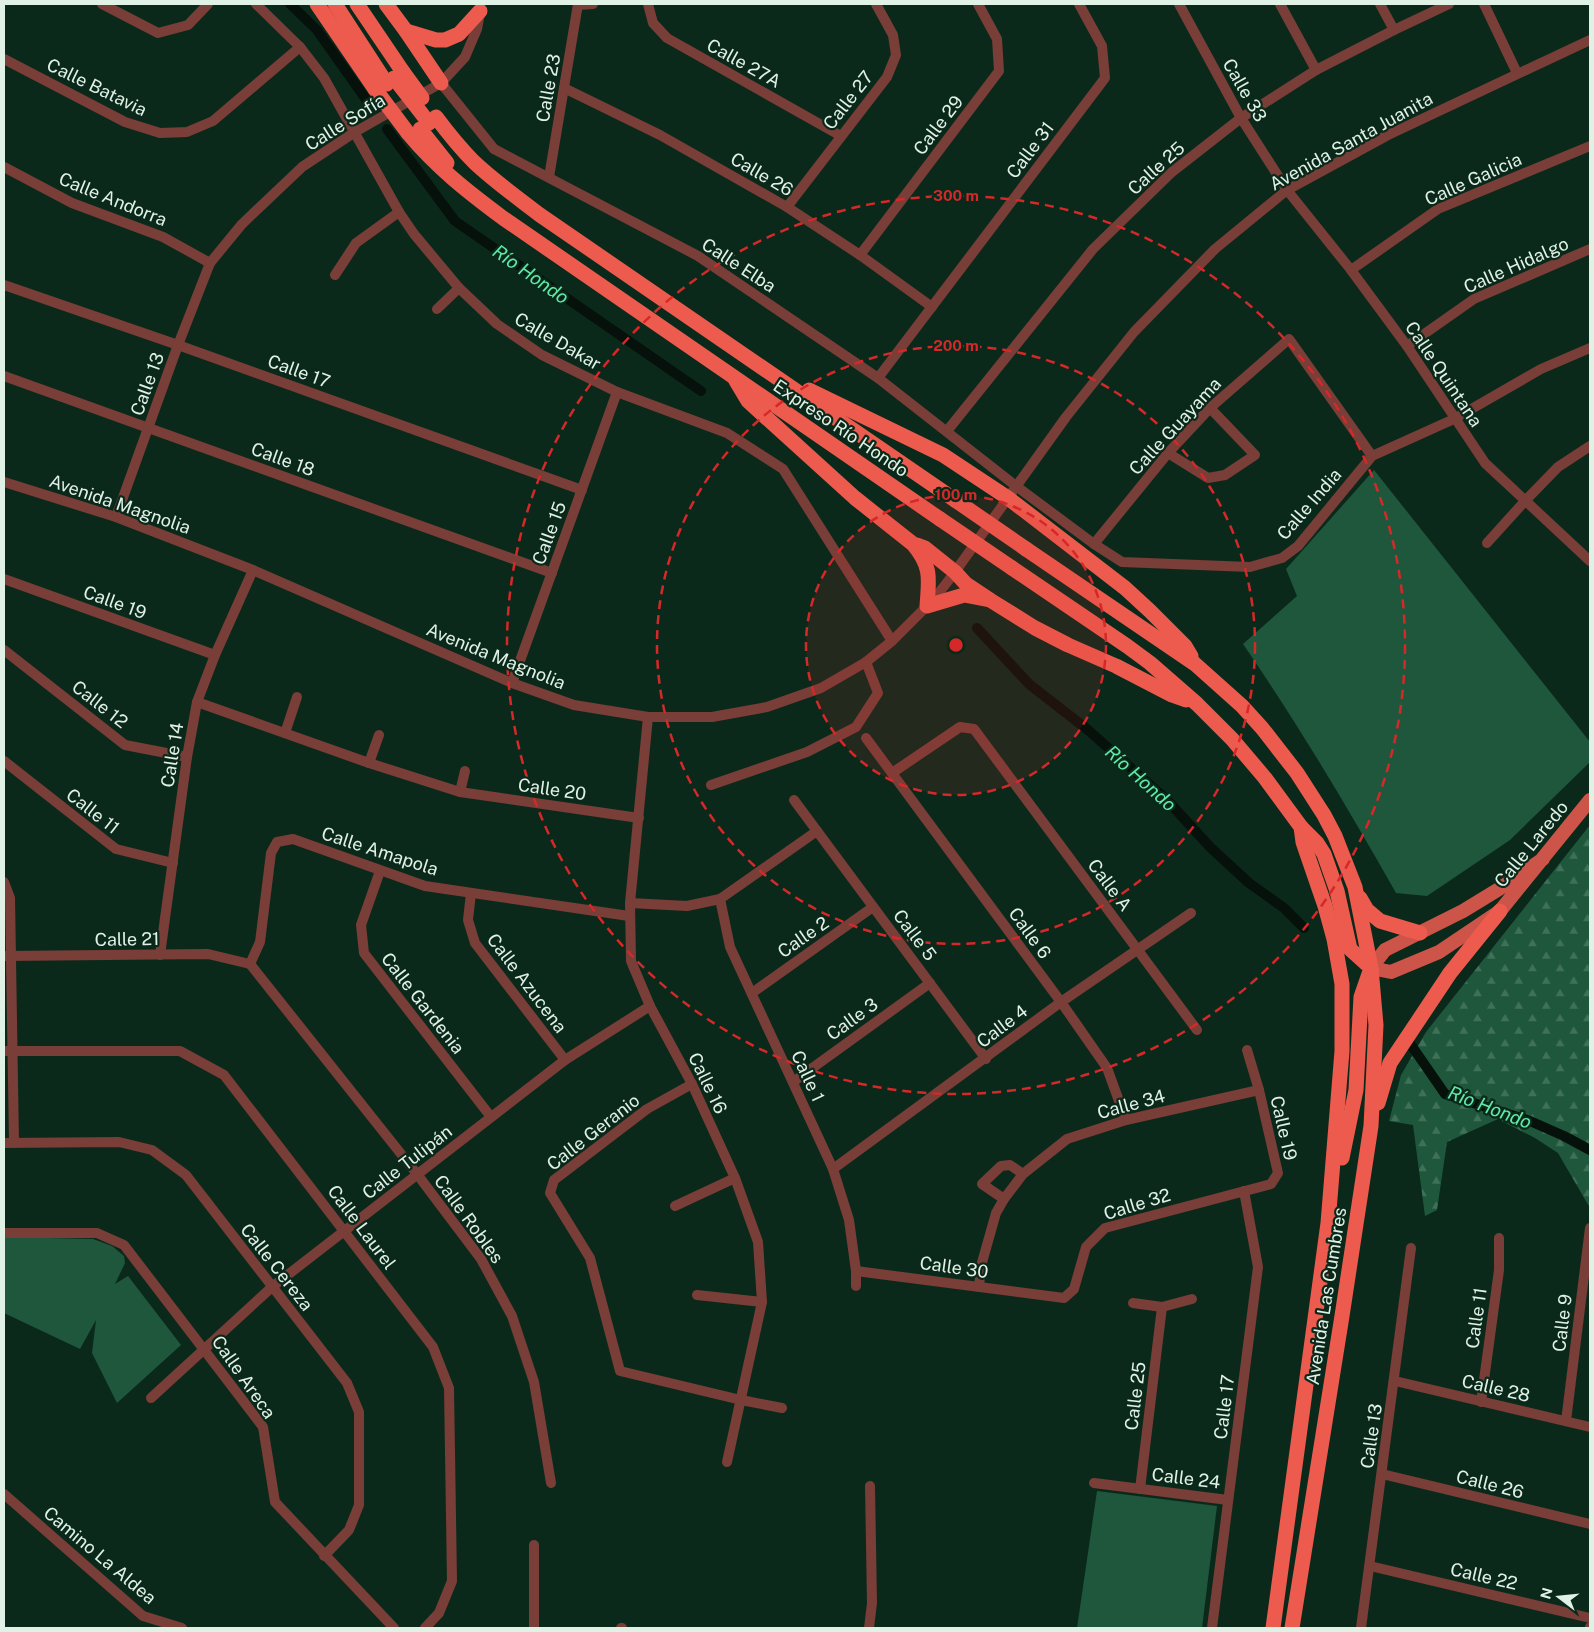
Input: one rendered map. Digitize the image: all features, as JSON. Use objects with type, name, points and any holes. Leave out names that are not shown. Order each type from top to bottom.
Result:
[{"type":"highway","name":"Expreso Río Hondo","points":[[317,4],[390,81],[423,126],[436,164],[463,189],[732,376],[1127,646],[1198,704],[1232,738],[1265,778],[1301,827],[1303,842],[1330,923],[1342,984]]},
{"type":"highway","points":[[335,4],[390,81]]},
{"type":"highway","points":[[345,4],[390,81]]},
{"type":"highway","name":"Expreso Río Hondo","points":[[357,4],[390,81],[423,126],[459,146],[494,179],[540,215],[1195,664],[1242,706],[1297,773],[1335,836],[1355,887],[1371,968]]},
{"type":"highway","points":[[386,4],[441,83]]},
{"type":"highway","points":[[406,31],[427,38],[445,40],[459,34],[480,7]]},
{"type":"highway","points":[[732,376],[748,401],[855,498],[913,544],[927,565],[929,575],[927,606],[964,595],[990,600]]},
{"type":"highway","points":[[791,386],[810,390],[943,454],[1012,492],[1150,611],[1185,646],[1195,664]]},
{"type":"highway","points":[[913,544],[925,548],[955,572],[966,584],[1051,637],[1116,666],[1172,695],[1198,704]]},
{"type":"highway","points":[[1301,827],[1318,843],[1327,863],[1337,891],[1350,949],[1371,968],[1361,996],[1356,1090],[1328,1223]]},
{"type":"highway","points":[[1355,887],[1372,916],[1380,921],[1420,933]]},
{"type":"highway","points":[[1371,1126],[1390,1063],[1450,973],[1500,911]]},
{"type":"highway","name":"Avenida Las Cumbres","points":[[1292,1628],[1371,1126],[1376,1025],[1371,968]]},
{"type":"highway","name":"Avenida Las Cumbres","points":[[1273,1628],[1328,1223],[1342,1051],[1342,984]]},
{"type":"main road","name":"Calle Laredo","points":[[1500,911],[1590,800]]},
{"type":"main road","points":[[1500,911],[1439,952],[1391,972],[1371,968],[1385,950],[1463,911],[1499,890],[1542,859]]},
{"type":"street","points":[[102,4],[158,33],[188,25],[208,4]]},
{"type":"street","name":"Calle Dakar","points":[[256,4],[300,48],[324,78],[399,212],[414,234],[458,288],[497,324],[542,355],[617,392],[726,432],[783,469],[892,642]]},
{"type":"street","points":[[578,5],[593,4]]},
{"type":"street","name":"Calle 27A","points":[[648,4],[654,23],[668,38],[841,136]]},
{"type":"street","name":"Calle 27","points":[[787,207],[887,77],[896,55],[893,35],[876,4]]},
{"type":"street","name":"Calle 29","points":[[860,255],[999,71],[997,39],[978,4]]},
{"type":"street","name":"Calle 31","points":[[878,378],[1105,78],[1102,46],[1079,4]]},
{"type":"street","name":"Calle 33","points":[[1179,4],[1241,118],[1287,190]]},
{"type":"street","points":[[1280,4],[1316,70]]},
{"type":"street","points":[[1380,4],[1394,30]]},
{"type":"street","name":"Calle 25","points":[[947,431],[1093,249],[1172,172],[1241,118],[1316,70],[1449,4]]},
{"type":"street","points":[[1484,4],[1517,74]]},
{"type":"street","name":"Calle 23","points":[[548,177],[578,5]]},
{"type":"street","name":"Calle Sofía","points":[[210,263],[242,224],[302,167],[355,132],[441,83],[465,56],[477,29],[480,7]]},
{"type":"street","name":"Avenida Santa Juanita","points":[[955,572],[1066,416],[1134,332],[1215,249],[1287,190],[1388,135],[1590,40]]},
{"type":"street","name":"Calle Batavia","points":[[4,59],[125,122],[160,133],[187,132],[213,121],[300,48]]},
{"type":"street","name":"Calle Elba","points":[[441,83],[494,149],[698,256],[878,378],[947,431],[1012,492]]},
{"type":"street","name":"Calle 26","points":[[564,88],[660,135],[787,207],[860,255],[932,308]]},
{"type":"street","name":"Calle Galicia","points":[[1352,270],[1438,209],[1590,146]]},
{"type":"street","name":"Calle Andorra","points":[[4,167],[72,203],[163,237],[210,263]]},
{"type":"street","name":"Calle Quintana","points":[[1287,190],[1352,270],[1485,463],[1590,560]]},
{"type":"street","points":[[335,275],[356,243],[399,212]]},
{"type":"street","name":"Calle Hidalgo","points":[[1406,346],[1474,299],[1590,249]]},
{"type":"street","name":"Calle 13","points":[[116,517],[178,345],[210,263]]},
{"type":"street","name":"Calle 17","points":[[4,285],[178,345],[582,490]]},
{"type":"street","points":[[437,309],[458,288]]},
{"type":"street","name":"Calle Guayama","points":[[1094,544],[1168,453],[1210,408],[1289,339],[1372,456]]},
{"type":"street","name":"Calle India","points":[[1012,492],[1122,562],[1250,568],[1282,558],[1298,546],[1372,456],[1454,418],[1541,368],[1590,348]]},
{"type":"street","name":"Calle 18","points":[[4,376],[552,573]]},
{"type":"street","name":"Calle 15","points":[[512,684],[617,392]]},
{"type":"street","points":[[1168,453],[1208,478],[1226,475],[1255,455],[1210,408]]},
{"type":"street","points":[[1487,543],[1558,467],[1590,446]]},
{"type":"street","name":"Avenida Magnolia","points":[[4,482],[116,517],[253,570],[512,684],[574,705],[648,717],[712,717],[767,708],[821,688],[866,662],[892,642],[927,606],[955,572]]},
{"type":"street","name":"Calle 14","points":[[160,955],[197,702],[215,655],[253,570]]},
{"type":"street","name":"Calle 19","points":[[4,579],[215,655]]},
{"type":"street","name":"Calle 12","points":[[4,650],[125,745],[188,757]]},
{"type":"street","points":[[712,785],[808,752],[856,727],[878,693],[866,662]]},
{"type":"street","points":[[285,733],[297,697]]},
{"type":"street","name":"Calle 20","points":[[197,702],[369,763],[460,792],[639,818]]},
{"type":"street","name":"Calle 16","points":[[648,717],[629,916],[631,961],[650,1006],[692,1084],[735,1178],[758,1242],[762,1302],[728,1462]]},
{"type":"street","name":"Calle A","points":[[892,773],[960,727],[974,729],[1197,1030]]},
{"type":"street","points":[[369,763],[379,735]]},
{"type":"street","name":"Calle 6","points":[[866,738],[1061,1002],[1107,1068],[1126,1120]]},
{"type":"street","name":"Calle 11","points":[[4,762],[116,850],[173,863]]},
{"type":"street","points":[[460,792],[465,771]]},
{"type":"street","name":"Calle 5","points":[[794,800],[986,1058]]},
{"type":"street","points":[[630,903],[688,906],[720,899],[817,831]]},
{"type":"street","name":"Calle Amapola","points":[[250,964],[260,942],[271,853],[277,842],[293,839],[425,886],[629,916]]},
{"type":"street","name":"Calle Gardenia","points":[[380,870],[361,925],[364,953],[491,1117]]},
{"type":"street","points":[[4,882],[10,898],[8,956],[9,1142]]},
{"type":"street","name":"Calle Azucena","points":[[471,893],[468,920],[475,944],[565,1060]]},
{"type":"street","name":"Calle 1","points":[[720,899],[730,948],[833,1169],[849,1220],[856,1270],[856,1286]]},
{"type":"street","name":"Calle 2","points":[[752,993],[874,907]]},
{"type":"street","name":"Calle 4","points":[[833,1169],[1061,1002],[1191,912]]},
{"type":"street","name":"Calle 21","points":[[8,956],[208,954],[250,964]]},
{"type":"street","name":"Calle Robles","points":[[250,964],[417,1174],[481,1259],[512,1316],[534,1382],[550,1483]]},
{"type":"street","name":"Calle 3","points":[[793,1082],[930,983]]},
{"type":"street","name":"Calle Tulipán","points":[[151,1398],[272,1287],[565,1060],[650,1006]]},
{"type":"street","name":"Calle 19","points":[[1244,1191],[1271,1184],[1278,1173],[1259,1090],[1247,1050]]},
{"type":"street","name":"Calle Laurel","points":[[8,1051],[180,1051],[224,1075],[433,1348],[449,1388],[452,1581],[440,1614],[425,1628]]},
{"type":"street","name":"Calle Geranio","points":[[692,1084],[639,1114],[554,1180],[550,1193],[590,1258],[620,1371],[782,1408]]},
{"type":"street","name":"Calle 34","points":[[978,1287],[981,1266],[996,1213],[1004,1199],[1023,1174],[1067,1139],[1126,1120],[1259,1090]]},
{"type":"street","name":"Calle Cereza","points":[[9,1142],[119,1142],[152,1150],[186,1175],[347,1383],[359,1412],[358,1505],[349,1530],[324,1556]]},
{"type":"street","points":[[1004,1199],[982,1184],[1001,1166],[1010,1165],[1023,1174]]},
{"type":"street","points":[[675,1206],[735,1178]]},
{"type":"street","name":"Calle 17","points":[[1212,1628],[1258,1267],[1244,1191]]},
{"type":"street","name":"Calle 32","points":[[1048,1296],[1064,1298],[1074,1288],[1086,1247],[1105,1228],[1244,1191]]},
{"type":"street","name":"Calle 9","points":[[1566,1422],[1590,1228]]},
{"type":"street","name":"Calle Areca","points":[[4,1233],[97,1234],[124,1245],[263,1427],[275,1502],[394,1628]]},
{"type":"street","name":"Calle 11","points":[[1481,1402],[1500,1270],[1499,1238]]},
{"type":"street","name":"Calle 13","points":[[1362,1628],[1411,1248]]},
{"type":"street","name":"Calle 30","points":[[856,1270],[1048,1296]]},
{"type":"street","points":[[698,1295],[762,1302]]},
{"type":"street","points":[[1133,1303],[1162,1307],[1192,1298]]},
{"type":"street","name":"Calle 25","points":[[1140,1489],[1162,1307]]},
{"type":"street","name":"Calle 28","points":[[1395,1381],[1590,1427]]},
{"type":"street","name":"Calle 26","points":[[1382,1474],[1590,1524]]},
{"type":"street","name":"Calle 24","points":[[1094,1483],[1228,1500]]},
{"type":"street","points":[[869,1628],[872,1603],[870,1486]]},
{"type":"street","name":"Camino La Aldea","points":[[4,1494],[143,1616],[182,1628]]},
{"type":"street","points":[[534,1545],[534,1628]]},
{"type":"street","name":"Calle 22","points":[[1370,1566],[1590,1618]]},
{"type":"green space","points":[[1374,470],[1590,742],[1590,762],[1510,840],[1427,896],[1396,893],[1322,767],[1243,644],[1297,596],[1286,569]]},
{"type":"green space","points":[[1590,825],[1590,1208],[1558,1153],[1535,1138],[1498,1119],[1447,1142],[1437,1210],[1425,1216],[1413,1125],[1389,1121],[1401,1075],[1426,1032]]},
{"type":"green space","points":[[4,1237],[93,1239],[112,1246],[124,1256],[125,1263],[115,1284],[128,1276],[181,1345],[117,1403],[92,1353],[96,1320],[80,1349],[4,1313]]},
{"type":"green space","points":[[1097,1491],[1217,1506],[1202,1628],[1077,1628]]},
{"type":"waterway","name":"Río Hondo","points":[[290,4],[317,30],[370,105]]},
{"type":"waterway","name":"Río Hondo","points":[[387,129],[455,221],[701,391]]},
{"type":"waterway","name":"Río Hondo","points":[[977,628],[1029,684],[1088,730],[1167,800],[1210,847],[1249,883],[1284,908],[1304,928]]},
{"type":"waterway","name":"Río Hondo","points":[[1409,1042],[1445,1094],[1530,1121],[1590,1150]]}]
